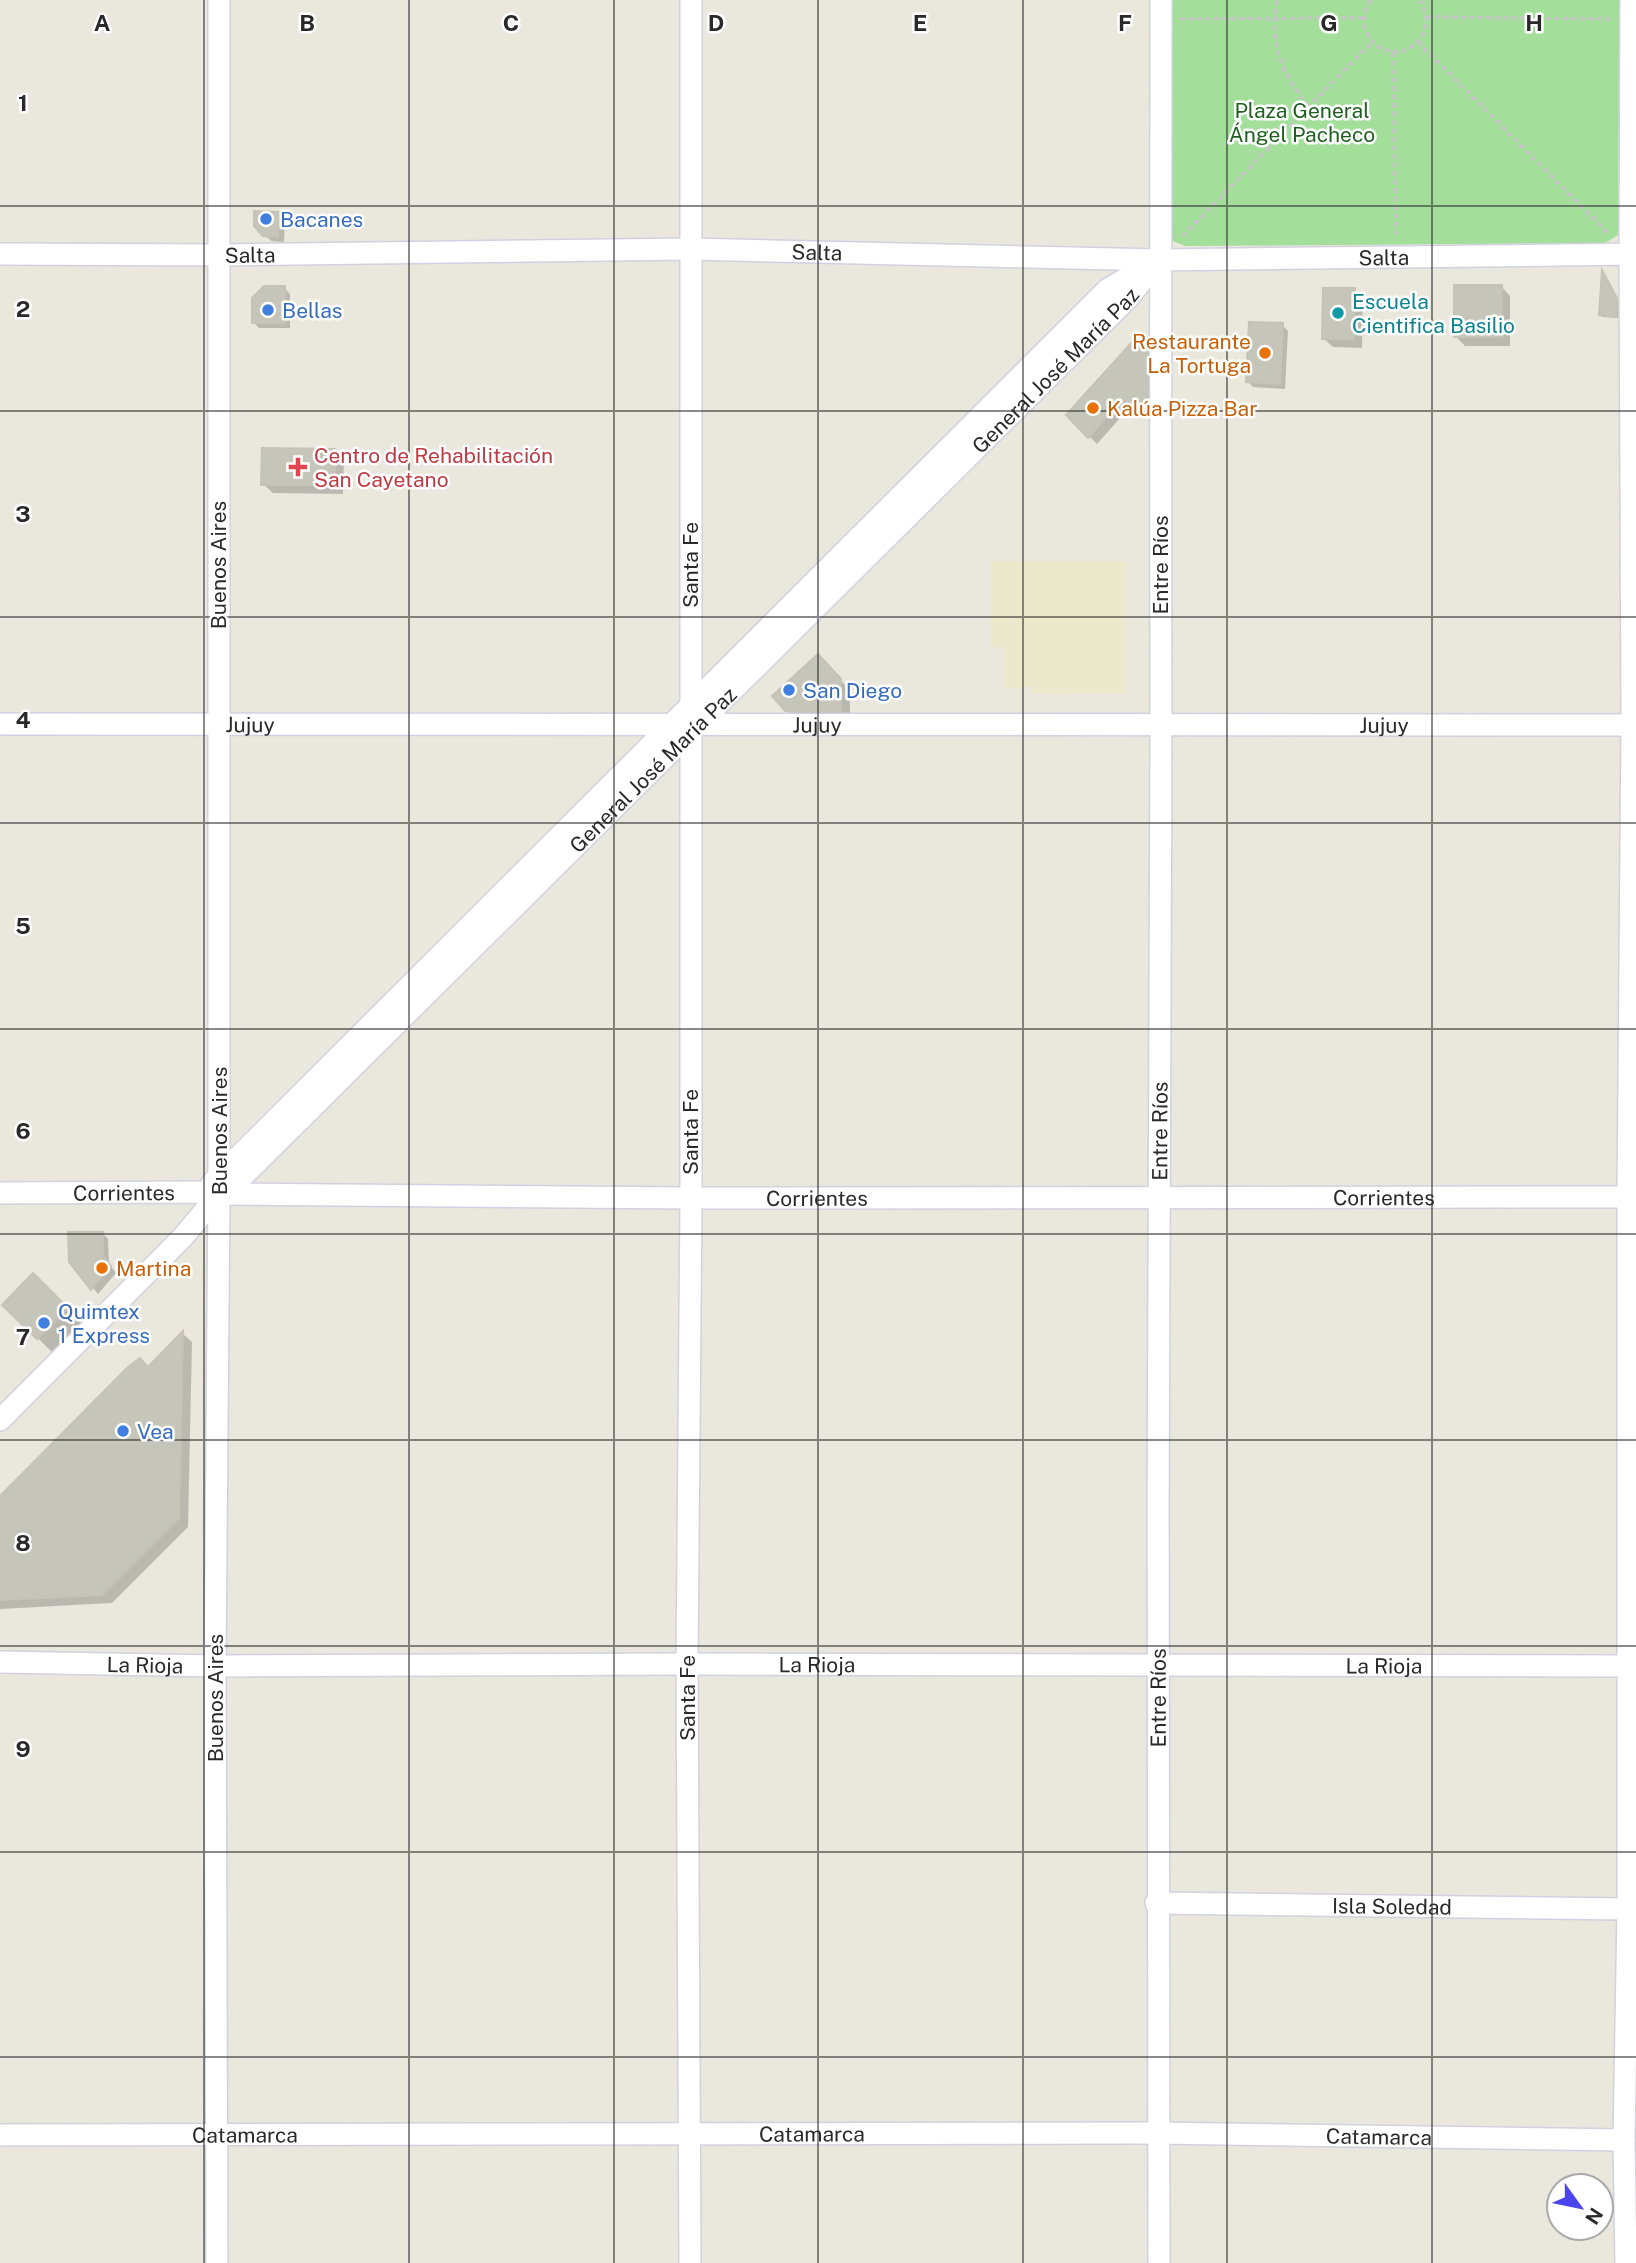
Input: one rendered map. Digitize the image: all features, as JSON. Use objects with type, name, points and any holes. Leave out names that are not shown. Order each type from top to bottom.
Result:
[{"type":"street","name":"Buenos Aires","points":[[217,2263],[213,1188],[218,722],[219,0]]},
{"type":"street","name":"Santa Fe","points":[[690,2263],[687,1664],[691,1198],[691,0]]},
{"type":"street","name":"Entre Ríos","points":[[1159,2263],[1157,1664],[1161,9]]},
{"type":"street","points":[[1626,2263],[1624,2140],[1632,1666],[1634,256],[1631,10]]},
{"type":"street","name":"Salta","points":[[0,254],[219,255],[690,250],[1159,260],[1634,256]]},
{"type":"street","name":"General José María Paz","points":[[0,1420],[181,1238],[213,1188],[243,1176],[689,722],[1118,308],[1159,260]]},
{"type":"street","name":"Jujuy","points":[[0,723],[1634,725]]},
{"type":"street","name":"Corrientes","points":[[0,1193],[213,1188],[691,1198],[1632,1197]]},
{"type":"street","name":"La Rioja","points":[[0,1662],[215,1666],[1632,1666]]},
{"type":"street","name":"Isla Soledad","points":[[1157,1903],[1628,1909]]},
{"type":"street","name":"Catamarca","points":[[0,2135],[1158,2133],[1624,2140]]},
{"type":"path","points":[[1276,0],[1275,40],[1279,59],[1289,81],[1308,106]]},
{"type":"path","points":[[1371,0],[1363,18],[1365,32],[1372,42],[1393,52],[1408,49],[1418,42],[1425,29],[1427,18],[1419,0]]},
{"type":"path","points":[[1161,9],[1274,19],[1363,18]]},
{"type":"path","points":[[1427,18],[1631,10]]},
{"type":"path","points":[[1159,260],[1372,42]]},
{"type":"path","points":[[1418,42],[1634,256]]},
{"type":"path","points":[[1393,52],[1396,257]]},
{"type":"shaded area","points":[[991,561],[1126,561],[1126,693],[1032,694],[1031,687],[1005,688],[1005,647],[991,647]]},
{"type":"green space","name":"Plaza General Ángel Pacheco","points":[[1171,0],[1620,0],[1618,235],[1605,243],[1185,246],[1173,241],[1169,230]]},
{"type":"building","name":"Bacanes","points":[[254,211],[279,212],[278,237],[263,236],[254,226]]},
{"type":"building","points":[[1602,270],[1617,298],[1616,317],[1599,315]]},
{"type":"building","points":[[1454,285],[1502,285],[1502,337],[1454,337]]},
{"type":"building","name":"Bellas","points":[[264,286],[285,286],[285,323],[252,323],[252,298]]},
{"type":"building","name":"Escuela Cientifica Basilio","points":[[1323,288],[1355,288],[1354,339],[1322,339]]},
{"type":"building","name":"Restaurante La Tortuga","points":[[1249,322],[1283,323],[1280,384],[1246,382]]},
{"type":"building","points":[[1133,341],[1147,348],[1148,404],[1120,402],[1088,438],[1066,415]]},
{"type":"building","name":"Centro de Rehabilitación San Cayetano","points":[[262,448],[335,449],[335,485],[261,485]]},
{"type":"building","points":[[818,654],[841,679],[841,711],[785,711],[772,696]]},
{"type":"building","points":[[68,1232],[103,1232],[103,1256],[111,1266],[91,1290],[69,1262]]},
{"type":"building","points":[[33,1273],[68,1308],[37,1339],[2,1305]]},
{"type":"building","name":"Vea","points":[[183,1331],[179,1518],[102,1595],[0,1600],[0,1496],[128,1367],[140,1358],[148,1367]]},
{"type":"place","name":"Bacanes","points":[[266,219]]},
{"type":"place","name":"Bellas","points":[[268,310]]},
{"type":"place","name":"Escuela Cientifica Basilio","points":[[1338,313]]},
{"type":"place","name":"Restaurante La Tortuga","points":[[1265,353]]},
{"type":"place","name":"Kalúa Pizza Bar","points":[[1093,408]]},
{"type":"place","name":"Centro de Rehabilitación San Cayetano","points":[[298,467]]},
{"type":"place","name":"San Diego","points":[[789,690]]},
{"type":"place","name":"Martina","points":[[102,1268]]},
{"type":"place","name":"Quimtex 1 Express","points":[[44,1323]]},
{"type":"place","name":"Vea","points":[[123,1431]]}]
